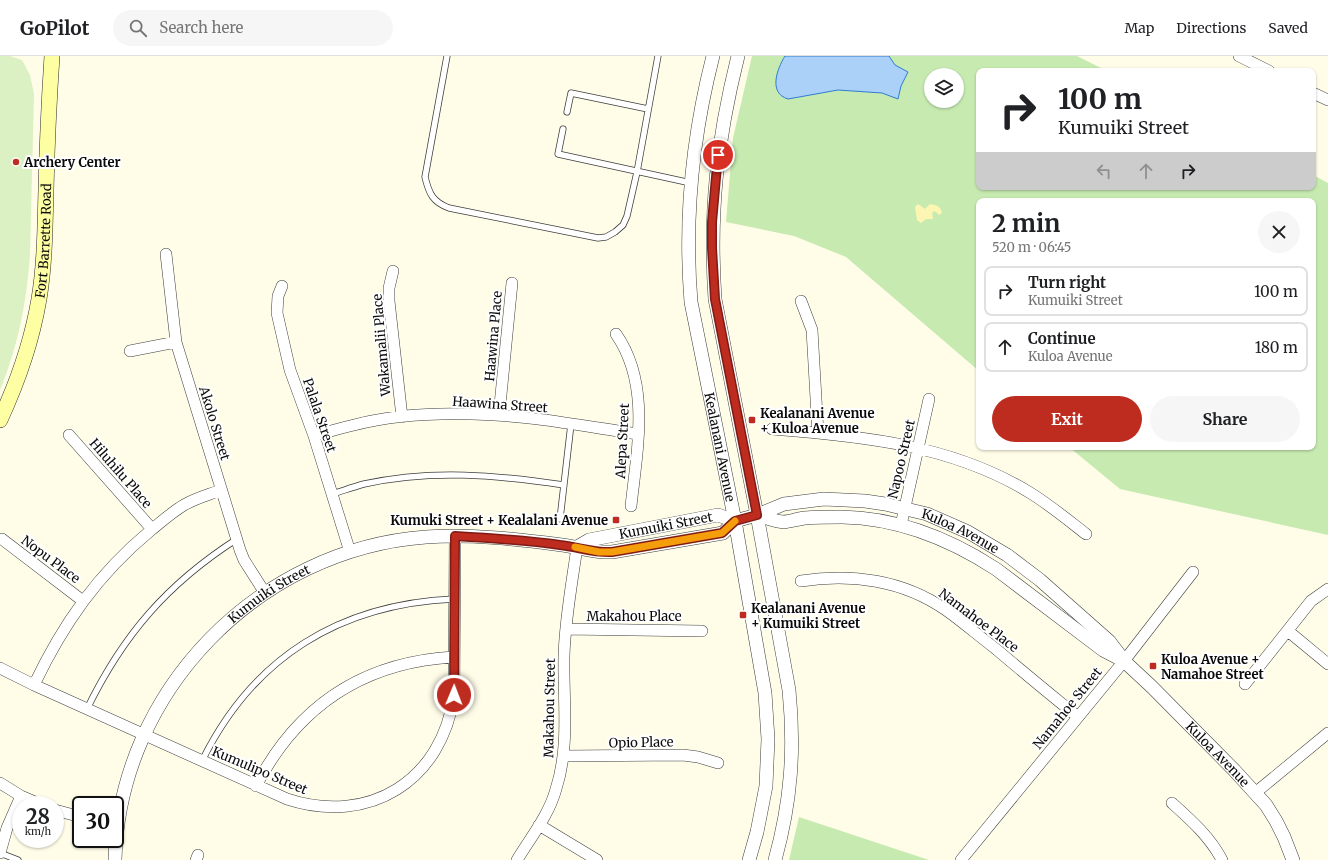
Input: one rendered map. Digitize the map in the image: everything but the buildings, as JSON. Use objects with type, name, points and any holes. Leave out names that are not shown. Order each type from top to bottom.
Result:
[{"type":"main road","name":"Fort Barrette Road","points":[[0,420],[22,368],[33,329],[39,298],[44,252],[48,122],[52,56]]},
{"type":"street","name":"Kealanani Avenue","points":[[713,56],[695,138],[688,242],[691,302],[735,521],[762,670],[768,716],[768,763],[766,786],[757,832],[749,860]]},
{"type":"street","name":"Kealanani Avenue","points":[[738,56],[724,114],[716,169],[712,222],[713,274],[715,299],[786,665],[792,715],[790,789],[784,824],[774,860]]},
{"type":"street","points":[[1239,56],[1263,68]]},
{"type":"street","points":[[1316,94],[1328,100]]},
{"type":"street","name":"Akolo Street","points":[[166,254],[176,342],[244,560],[264,593]]},
{"type":"street","name":"Wakamalii Place","points":[[394,271],[391,279],[389,295],[402,417]]},
{"type":"street","name":"Haawina Place","points":[[500,415],[512,283]]},
{"type":"street","name":"Palala Street","points":[[282,286],[277,306],[278,320],[290,370],[314,436],[350,552]]},
{"type":"street","points":[[801,302],[812,330],[818,433]]},
{"type":"street","name":"Alepa Street","points":[[616,334],[630,359],[638,394],[638,434],[631,506]]},
{"type":"street","points":[[130,350],[176,342]]},
{"type":"street","name":"Napoo Street","points":[[901,525],[929,400]]},
{"type":"street","name":"Haawina Street","points":[[314,436],[355,424],[402,417],[449,414],[500,415],[638,434]]},
{"type":"street","points":[[772,429],[883,441],[919,448],[970,463],[1011,482],[1052,507],[1086,534]]},
{"type":"street","name":"Hiluhilu Place","points":[[68,435],[152,529]]},
{"type":"street","points":[[34,686],[65,626],[83,601],[112,566],[152,529],[183,506],[201,497],[221,490]]},
{"type":"street","name":"Kuloa Avenue","points":[[735,521],[757,515],[784,504],[824,499],[865,501],[905,508],[948,522],[1007,554],[1045,584],[1109,641],[1124,661],[1177,711],[1255,793],[1276,821],[1293,860]]},
{"type":"street","name":"Kumuiki Street","points":[[124,796],[133,765],[145,735],[161,703],[173,684],[201,648],[234,616],[264,593],[312,566],[350,552],[379,544],[402,540],[455,536],[515,539],[577,547],[599,552],[612,552],[722,533],[735,521],[718,515],[589,540],[577,547]]},
{"type":"street","name":"Kuloa Avenue","points":[[757,515],[783,522],[806,518],[863,518],[901,525],[941,538],[996,569],[1103,650],[1124,661]]},
{"type":"street","name":"Kumulipo Street","points":[[0,668],[34,686],[256,786],[300,804],[327,808],[354,806],[367,803],[386,795],[414,777],[431,757],[449,722],[454,695],[455,536]]},
{"type":"street","name":"Nopu Place","points":[[2,539],[83,601]]},
{"type":"street","name":"Makahou Street","points":[[517,860],[551,803],[556,790],[563,756],[564,654],[577,547]]},
{"type":"street","name":"Namahoe Street","points":[[961,860],[1124,661],[1193,572]]},
{"type":"street","name":"Namahoe Place","points":[[800,581],[835,577],[869,580],[902,588],[924,597],[958,618],[1078,717]]},
{"type":"street","points":[[1245,684],[1311,601],[1328,588]]},
{"type":"street","name":"Makahou Place","points":[[566,629],[702,630]]},
{"type":"street","points":[[1288,630],[1328,664]]},
{"type":"street","points":[[256,786],[270,760],[284,741],[308,715],[336,694],[367,676],[401,664],[454,657]]},
{"type":"street","points":[[1255,793],[1328,733]]},
{"type":"street","name":"Opio Place","points":[[563,756],[683,755],[698,757],[718,763]]},
{"type":"street","points":[[0,783],[21,796]]},
{"type":"street","points":[[1172,803],[1199,828],[1213,844],[1222,860]]},
{"type":"street","points":[[0,853],[12,817]]},
{"type":"street","points":[[539,825],[597,860]]},
{"type":"street","name":"Kumuiki Street","points":[[115,860],[116,848]]},
{"type":"lane","points":[[447,56],[425,177],[428,189],[439,204],[449,208],[598,238],[606,237],[615,232],[623,225],[627,216],[637,172],[658,56]]},
{"type":"lane","points":[[567,112],[571,93],[648,109]]},
{"type":"lane","points":[[563,129],[558,154],[691,183]]},
{"type":"lane","points":[[560,520],[571,424]]},
{"type":"lane","points":[[332,494],[376,482],[401,478],[465,474],[510,477],[564,485]]},
{"type":"lane","points":[[87,709],[96,689],[115,657],[146,616],[192,571],[237,539]]},
{"type":"lane","points":[[202,761],[222,723],[248,690],[279,660],[296,648],[333,627],[372,612],[413,603],[454,599]]},
{"type":"lane","points":[[0,853],[18,860]]},
{"type":"green space","name":"Archery Center","points":[[0,56],[10,56],[22,60],[30,75],[34,94],[29,272],[17,340],[0,390]]},
{"type":"green space","points":[[752,56],[1077,56],[1101,68],[976,68],[976,190],[1316,190],[1316,177],[1328,183],[1328,535],[1120,489],[1073,450],[1316,450],[1316,198],[976,198],[976,368],[846,257],[794,236],[726,222],[733,138]]},
{"type":"green space","points":[[799,817],[929,860],[789,860]]},
{"type":"sand","points":[[918,204],[925,209],[930,204],[936,205],[941,209],[942,213],[939,215],[934,211],[932,213],[933,219],[926,219],[921,223],[917,220],[915,207]]},
{"type":"water","points":[[785,56],[889,56],[895,65],[908,72],[901,86],[898,99],[882,93],[838,90],[788,99],[778,92],[776,86],[779,67]]},
{"type":"slow traffic","points":[[575,547],[599,552],[612,552],[722,533],[735,521]]},
{"type":"place","name":"Archery Center","points":[[16,162]]},
{"type":"place","name":"Kealanani Avenue + Kuloa Avenue","points":[[752,420]]},
{"type":"place","name":"Kumuki Street + Kealalani Avenue","points":[[616,520]]},
{"type":"place","name":"Kealanani Avenue + Kumuiki Street","points":[[743,615]]},
{"type":"place","name":"Kuloa Avenue + Namahoe Street","points":[[1153,666]]},
{"type":"route","points":[[454,695],[455,536],[515,539],[577,547],[599,552],[612,552],[722,533],[735,521],[757,515],[715,299],[712,222],[718,155]]}]
